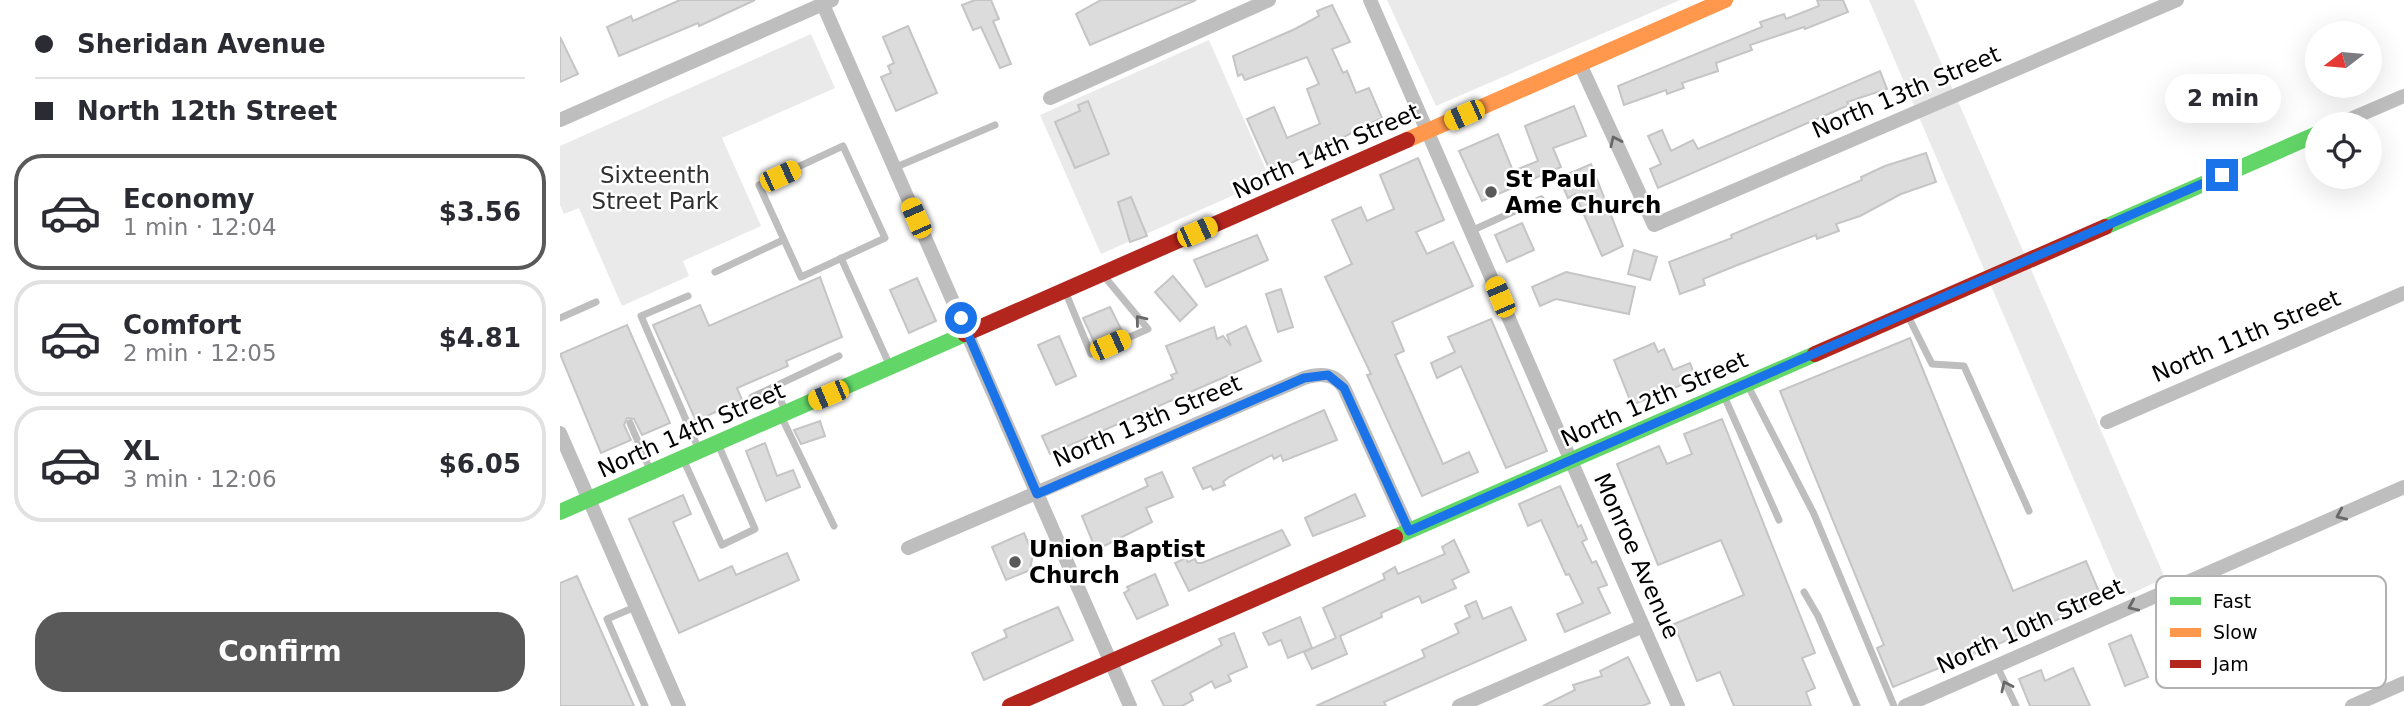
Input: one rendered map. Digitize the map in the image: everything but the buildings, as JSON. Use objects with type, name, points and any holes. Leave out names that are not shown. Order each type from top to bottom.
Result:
[{"type":"street","points":[[1050,98],[1269,0]]},
{"type":"street","name":"Monroe Avenue","points":[[1370,0],[1678,706]]},
{"type":"street","name":"North 14th Street","points":[[560,512],[1725,0]]},
{"type":"street","name":"North 13th Street","points":[[1580,64],[1654,225],[2177,0]]},
{"type":"street","points":[[560,121],[825,1],[894,167],[1130,706]]},
{"type":"street","points":[[2367,112],[2404,96]]},
{"type":"street","name":"North 12th Street","points":[[1010,706],[2305,139]]},
{"type":"street","name":"North 11th Street","points":[[2107,422],[2404,293]]},
{"type":"street","name":"North 13th Street","points":[[908,548],[1304,378],[1328,375],[1344,388],[1409,531]]},
{"type":"street","points":[[560,433],[679,706]]},
{"type":"street","name":"North 10th Street","points":[[2202,576],[2404,487]]},
{"type":"street","name":"North 10th Street","points":[[1905,706],[2156,596]]},
{"type":"street","points":[[1459,706],[1643,626]]},
{"type":"street","points":[[2352,706],[2404,683]]},
{"type":"lane","points":[[894,167],[995,125]]},
{"type":"lane","points":[[844,146],[885,237],[801,277],[783,240],[759,185],[844,146]]},
{"type":"lane","points":[[1471,231],[1541,199]]},
{"type":"lane","points":[[715,272],[783,240]]},
{"type":"lane","points":[[841,258],[891,367]]},
{"type":"lane","points":[[1064,291],[1091,354],[1148,329],[1102,274]]},
{"type":"lane","points":[[688,296],[641,316],[699,451]]},
{"type":"lane","points":[[560,318],[596,302]]},
{"type":"lane","points":[[1907,313],[1931,364],[1964,366],[2029,511]]},
{"type":"lane","points":[[752,397],[839,356]]},
{"type":"lane","points":[[1747,383],[1814,514],[1894,706]]},
{"type":"lane","points":[[774,386],[783,414],[834,526]]},
{"type":"lane","points":[[1723,394],[1779,520]]},
{"type":"lane","points":[[630,423],[651,472]]},
{"type":"lane","points":[[683,458],[722,545],[755,529],[717,443]]},
{"type":"lane","points":[[1804,592],[1818,616],[1857,706]]},
{"type":"lane","points":[[636,606],[607,619],[645,706]]},
{"type":"lane","points":[[1997,666],[2016,706]]},
{"type":"green space","points":[[1387,0],[1680,0],[1436,106]]},
{"type":"green space","points":[[1869,0],[1914,0],[2164,576],[2156,576],[2156,582],[2124,597]]},
{"type":"green space","name":"Sixteenth Street Park","points":[[811,34],[835,88],[722,138],[761,226],[683,261],[689,276],[622,306],[579,208],[564,214],[560,205],[560,146]]},
{"type":"green space","points":[[1209,40],[1270,179],[1101,254],[1040,115]]},
{"type":"traffic: fast","points":[[2105,227],[2305,139]]},
{"type":"traffic: fast","points":[[560,512],[965,334]]},
{"type":"traffic: fast","points":[[1395,537],[1815,354]]},
{"type":"traffic: slow","points":[[1407,140],[1725,0]]},
{"type":"traffic: jam","points":[[965,334],[1407,140]]},
{"type":"traffic: jam","points":[[1815,354],[2105,227]]},
{"type":"traffic: jam","points":[[1010,706],[1395,537]]},
{"type":"place","name":"St Paul Ame Church","points":[[1491,192]]},
{"type":"place","name":"Union Baptist Church","points":[[1015,562]]},
{"type":"route","points":[[961,318],[1037,494],[1304,378],[1328,375],[1341,382],[1409,531],[2222,175]]}]
